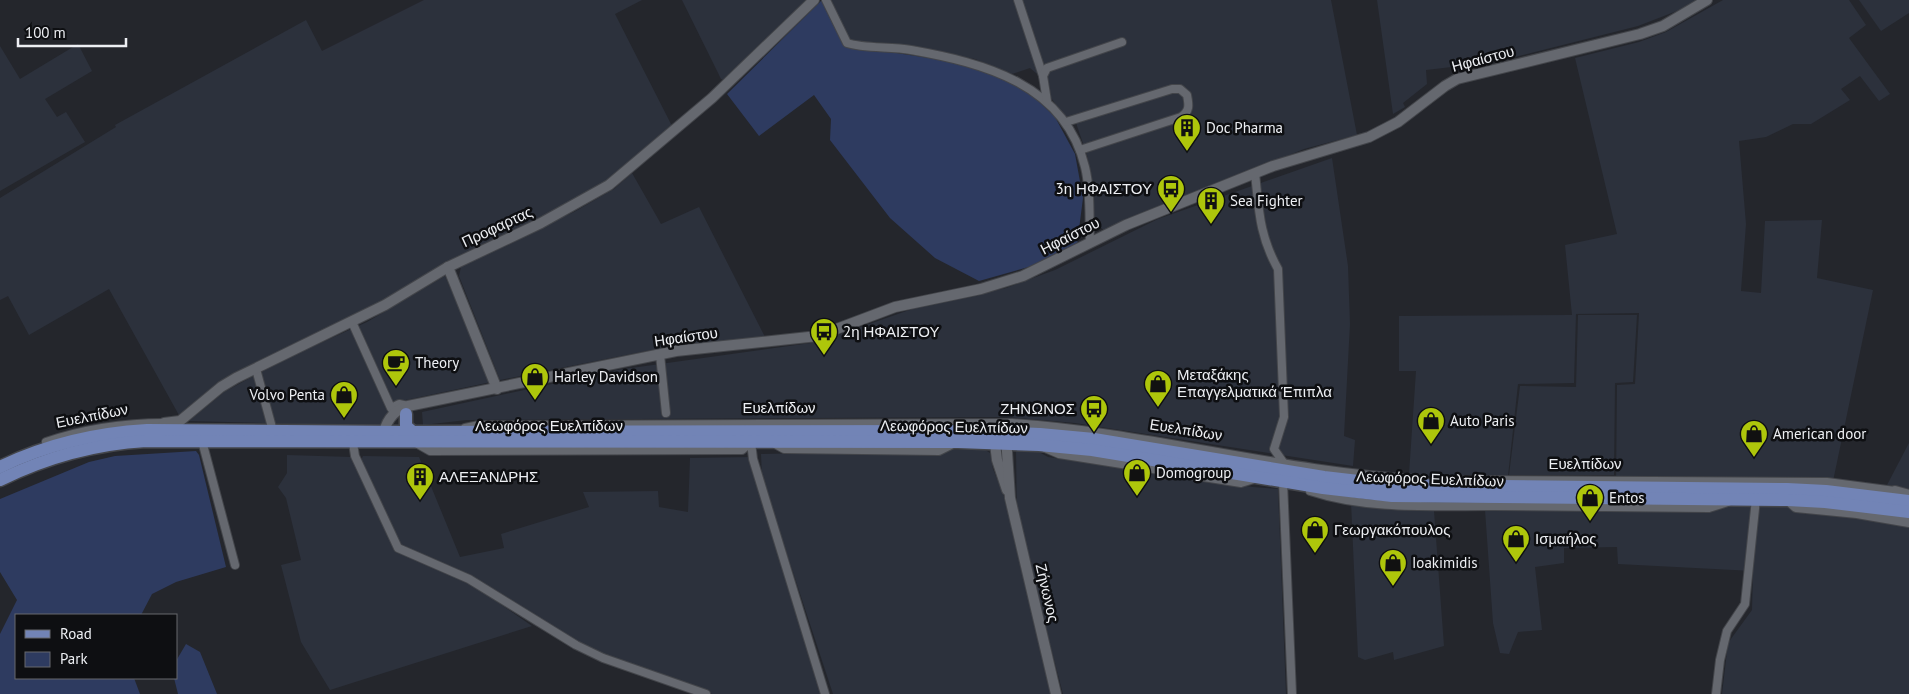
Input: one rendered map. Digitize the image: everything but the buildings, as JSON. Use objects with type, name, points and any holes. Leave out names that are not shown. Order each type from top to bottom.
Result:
[{"type":"main road","points":[[410,409],[406,426],[415,437]]},
{"type":"main road","name":"Λεωφόρος Ευελπίδων","points":[[0,468],[78,438],[115,429],[163,426],[415,437],[751,442],[853,437],[921,427],[1039,445],[1127,455],[1283,482],[1392,496],[1491,502],[1731,490]]},
{"type":"main road","name":"Λεωφόρος Ευελπίδων","points":[[415,437],[456,432],[633,428],[734,428],[853,437],[958,442],[1000,438],[1064,436],[1162,446],[1359,482],[1418,486],[1469,483],[1584,483],[1731,490],[1826,487],[1894,495],[1909,501]]},
{"type":"main road","name":"Λεωφόρος Ευελπίδων","points":[[0,480],[43,462],[99,445],[146,441],[353,443],[386,436]]},
{"type":"main road","name":"Λεωφόρος Ευελπίδων","points":[[1759,490],[1788,500],[1882,512],[1909,512]]},
{"type":"street","name":"Προφαρτας","points":[[163,426],[180,421],[221,386],[385,305],[448,267],[541,223],[610,185],[712,98],[814,0]]},
{"type":"street","points":[[826,0],[847,42],[890,46],[966,61],[998,71],[1046,101],[1066,122],[1080,150],[1087,178],[1090,242]]},
{"type":"street","points":[[1018,0],[1043,76],[1046,101]]},
{"type":"street","name":"Ηφαίστου","points":[[410,409],[660,355],[818,336],[895,307],[981,289],[1023,276],[1126,225],[1255,173],[1300,156],[1368,138],[1398,122],[1457,79],[1640,34],[1663,26],[1707,0]]},
{"type":"street","points":[[1043,76],[1047,68],[1057,63],[1122,42]]},
{"type":"street","points":[[1066,122],[1172,89],[1180,88],[1187,95],[1189,106],[1186,114],[1080,150]]},
{"type":"street","points":[[1255,173],[1261,232],[1268,251],[1278,268],[1284,418],[1274,449],[1283,462]]},
{"type":"street","points":[[448,267],[497,389]]},
{"type":"street","points":[[352,322],[390,408],[399,404],[410,409],[386,436]]},
{"type":"street","points":[[660,355],[666,412]]},
{"type":"street","points":[[256,369],[273,431]]},
{"type":"street","name":"Ευελπίδων","points":[[921,427],[1048,426],[1162,446],[1380,477],[1469,483]]},
{"type":"street","name":"Ευελπίδων","points":[[0,462],[67,435],[115,429]]},
{"type":"street","name":"Ζήνωνος","points":[[1000,438],[1010,498],[1056,694]]},
{"type":"street","points":[[202,441],[235,565]]},
{"type":"street","points":[[751,442],[753,459],[779,549],[825,694]]},
{"type":"street","points":[[353,443],[355,456],[398,548],[469,579],[576,645],[603,658],[706,694]]},
{"type":"street","points":[[1283,482],[1292,694]]},
{"type":"street","points":[[1716,694],[1727,631],[1745,604],[1759,490],[1731,490]]},
{"type":"street","points":[[1894,495],[1909,494]]},
{"type":"street","points":[[1882,512],[1909,522]]},
{"type":"shaded area","points":[[424,0],[642,0],[615,14],[672,126],[608,184],[538,221],[492,240],[446,264],[384,303],[232,375],[180,417],[109,289],[29,335],[8,296],[0,300],[0,198],[116,127],[115,125],[306,20],[322,51]]},
{"type":"shaded area","points":[[682,0],[807,0],[726,81],[721,79]]},
{"type":"shaded area","points":[[831,0],[1331,0],[1357,135],[1304,149],[1105,231],[1094,222],[1094,190],[1087,155],[1076,123],[1067,119],[1051,98],[1049,84],[1030,68],[1012,74],[975,59],[888,43],[853,42],[847,40]]},
{"type":"shaded area","points":[[1377,0],[1698,0],[1682,9],[1638,26],[1495,62],[1426,70],[1427,84],[1403,103],[1405,107],[1393,114]]},
{"type":"shaded area","points":[[1723,0],[1849,0],[1866,25],[1849,38],[1890,94],[1879,101],[1860,76],[1841,89],[1850,100],[1811,124],[1793,124],[1766,137],[1739,141],[1746,224],[1741,291],[1761,293],[1765,221],[1822,220],[1817,278],[1873,290],[1832,486],[1616,484],[1617,385],[1635,384],[1639,313],[1576,314],[1574,383],[1518,384],[1508,476],[1435,477],[1409,474],[1416,371],[1399,371],[1399,316],[1572,315],[1565,245],[1617,234],[1575,58],[1639,42],[1666,32]]},
{"type":"shaded area","points":[[1859,0],[1909,0],[1909,13],[1881,31]]},
{"type":"shaded area","points":[[78,44],[92,71],[45,99],[57,117],[66,112],[85,142],[0,191],[0,46],[20,79]]},
{"type":"shaded area","points":[[1332,158],[1348,266],[1350,324],[1344,436],[1355,440],[1353,466],[1075,423],[1006,417],[467,420],[423,425],[422,412],[617,370],[818,342],[915,308],[1006,288],[1055,270],[1158,219]]},
{"type":"shaded area","points":[[632,173],[661,224],[699,207],[765,337],[666,347],[500,380],[459,276],[461,267],[470,258],[574,212],[614,189]]},
{"type":"shaded area","points":[[445,276],[491,382],[406,400],[391,409],[379,426],[189,421],[224,392],[285,359],[367,322]]},
{"type":"shaded area","points":[[1578,315],[1637,315],[1633,382],[1615,383],[1614,475],[1509,475],[1520,386],[1576,387]]},
{"type":"shaded area","points":[[1909,443],[1909,489],[1887,485]]},
{"type":"shaded area","points":[[984,449],[990,453],[993,469],[1004,496],[1051,694],[833,694],[762,478],[761,454]]},
{"type":"shaded area","points":[[1016,451],[1037,451],[1048,457],[1278,489],[1286,694],[1063,694],[1017,518]]},
{"type":"shaded area","points":[[287,455],[352,457],[392,541],[473,585],[532,626],[330,690],[301,642],[281,565],[301,560],[286,498],[278,487],[287,473]]},
{"type":"shaded area","points":[[363,456],[419,457],[460,557],[504,548],[501,534],[589,507],[583,492],[658,491],[659,507],[688,512],[690,458],[751,457],[822,694],[712,694],[597,653],[575,642],[553,627],[400,546],[360,462]]},
{"type":"shaded area","points":[[1351,502],[1389,508],[1434,511],[1444,646],[1394,660],[1393,652],[1365,660],[1358,657]]},
{"type":"shaded area","points":[[1784,505],[1794,512],[1860,516],[1909,523],[1909,694],[1722,694],[1728,643],[1752,610],[1753,571],[1618,564],[1617,547],[1564,548],[1564,563],[1535,567],[1542,630],[1518,632],[1509,654],[1500,653],[1493,623],[1485,510]]},
{"type":"green space","points":[[822,0],[845,45],[961,63],[1007,81],[1032,95],[1055,117],[1075,154],[1083,198],[1077,245],[1032,266],[979,281],[935,258],[890,218],[830,140],[831,119],[814,95],[759,136],[727,94]]},
{"type":"green space","points":[[196,451],[199,455],[226,567],[176,582],[152,594],[142,614],[15,614],[15,679],[134,679],[140,694],[0,694],[0,634],[17,600],[0,572],[0,499],[89,462],[115,456]]},
{"type":"green space","points":[[186,644],[200,652],[217,694],[178,694],[174,679],[178,679],[178,658]]},
{"type":"place","name":"Doc Pharma","points":[[1187,152]]},
{"type":"place","name":"3η ΗΦΑΙΣΤΟΥ","points":[[1171,213]]},
{"type":"place","name":"Sea Fighter","points":[[1211,225]]},
{"type":"place","name":"2η ΗΦΑΙΣΤΟΥ","points":[[824,356]]},
{"type":"place","name":"Theory","points":[[396,387]]},
{"type":"place","name":"Harley Davidson","points":[[535,401]]},
{"type":"place","name":"Μεταξάκης Επαγγελματικά Έπιπλα","points":[[1158,408]]},
{"type":"place","name":"Volvo Penta","points":[[344,419]]},
{"type":"place","name":"ΖΗΝΩΝΟΣ","points":[[1094,433]]},
{"type":"place","name":"Auto Paris","points":[[1431,445]]},
{"type":"place","name":"American door","points":[[1754,458]]},
{"type":"place","name":"Domogroup","points":[[1137,497]]},
{"type":"place","name":"ΑΛΕΞΑΝΔΡΗΣ","points":[[420,501]]},
{"type":"place","name":"Entos","points":[[1590,522]]},
{"type":"place","name":"Γεωργακόπουλος","points":[[1315,554]]},
{"type":"place","name":"Ισμαήλος","points":[[1516,563]]},
{"type":"place","name":"Ioakimidis","points":[[1393,587]]}]
